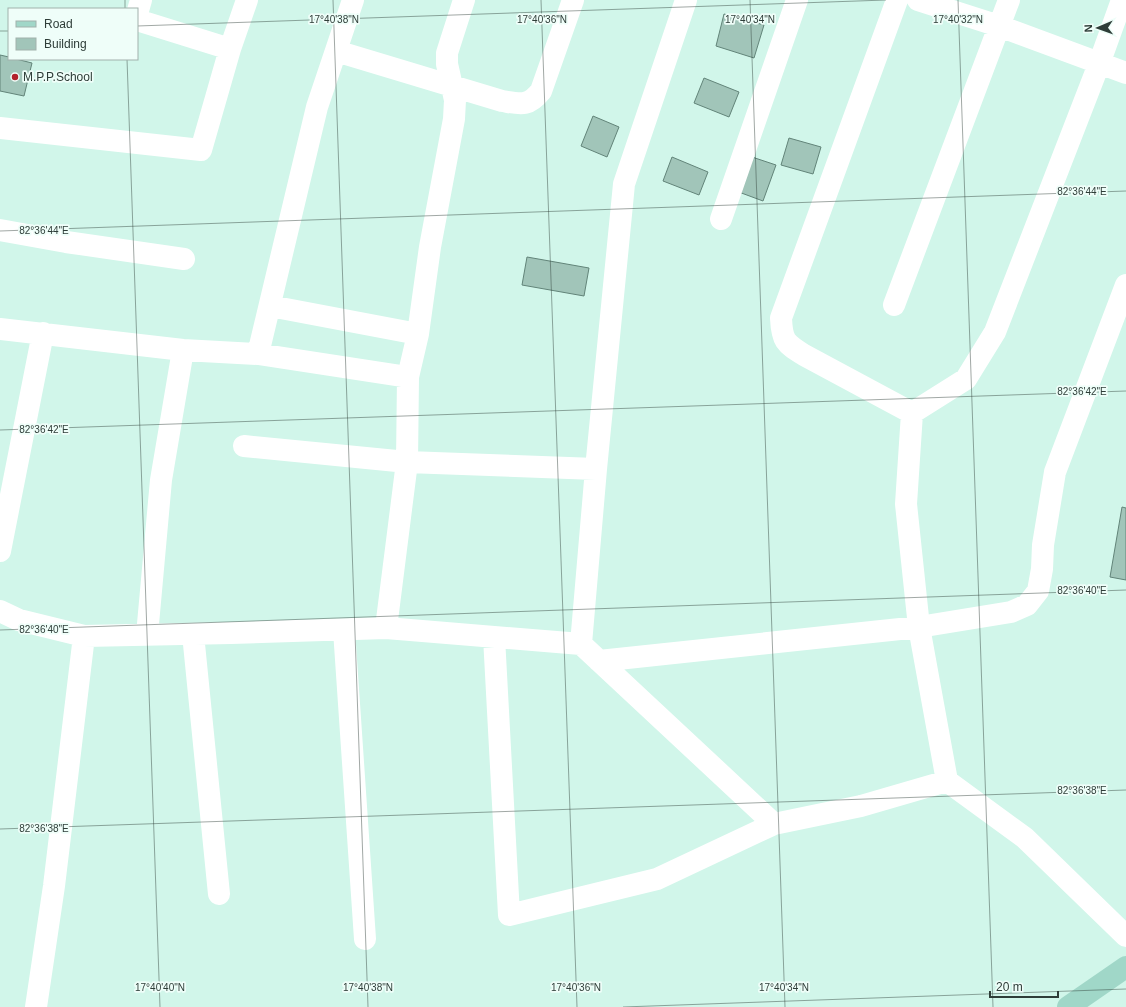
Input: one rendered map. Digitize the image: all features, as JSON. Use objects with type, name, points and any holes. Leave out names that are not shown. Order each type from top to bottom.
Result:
[{"type":"main road","points":[[1068,1007],[1126,967]]},
{"type":"street","points":[[138,10],[141,0]]},
{"type":"street","points":[[0,128],[201,150],[230,49],[247,0]]},
{"type":"street","points":[[258,354],[317,107],[353,0]]},
{"type":"street","points":[[386,628],[407,462],[408,377],[418,334],[430,247],[454,119],[455,100],[447,64],[447,53],[464,0]]},
{"type":"street","points":[[336,51],[502,101],[521,104],[534,100],[542,91],[573,0]]},
{"type":"street","points":[[581,644],[596,469],[624,184],[686,0]]},
{"type":"street","points":[[721,219],[797,0]]},
{"type":"street","points":[[897,0],[781,318],[782,334],[789,345],[804,355],[912,413]]},
{"type":"street","points":[[918,0],[999,26],[1126,73]]},
{"type":"street","points":[[894,305],[1009,0]]},
{"type":"street","points":[[912,413],[966,379],[995,332],[1099,64],[1122,0]]},
{"type":"street","points":[[138,20],[230,49]]},
{"type":"street","points":[[0,230],[66,242],[184,259]]},
{"type":"street","points":[[599,661],[919,627],[1011,612],[1028,605],[1038,591],[1042,569],[1043,546],[1055,472],[1126,285]]},
{"type":"street","points":[[270,306],[418,334]]},
{"type":"street","points":[[0,329],[183,350],[258,354],[408,377]]},
{"type":"street","points":[[0,551],[43,333]]},
{"type":"street","points":[[147,635],[161,480],[183,350]]},
{"type":"street","points":[[912,413],[906,504],[919,627],[947,780],[1026,838],[1126,936]]},
{"type":"street","points":[[244,446],[407,462],[596,469]]},
{"type":"street","points":[[0,611],[19,620],[84,636],[386,628],[581,644],[774,824]]},
{"type":"street","points":[[344,630],[365,939]]},
{"type":"street","points":[[193,634],[219,894]]},
{"type":"street","points":[[36,1007],[54,886],[84,636]]},
{"type":"street","points":[[494,637],[509,915],[658,879],[774,824],[861,806],[947,780]]},
{"type":"building","points":[[724,14],[764,25],[754,58],[716,46]]},
{"type":"building","name":"M.P.P.School","points":[[0,55],[8,57],[8,60],[20,60],[32,63],[24,96],[0,91]]},
{"type":"building","points":[[704,78],[739,92],[729,117],[694,103]]},
{"type":"building","points":[[593,116],[619,127],[607,157],[581,146]]},
{"type":"building","points":[[789,138],[821,147],[813,174],[781,165]]},
{"type":"building","points":[[749,156],[776,165],[763,201],[736,191]]},
{"type":"building","points":[[672,157],[708,172],[699,195],[663,181]]},
{"type":"building","points":[[527,257],[589,268],[584,296],[522,285]]},
{"type":"building","points":[[1122,507],[1126,508],[1126,580],[1110,577]]},
{"type":"place","name":"M.P.P.School","points":[[15,77]]}]
